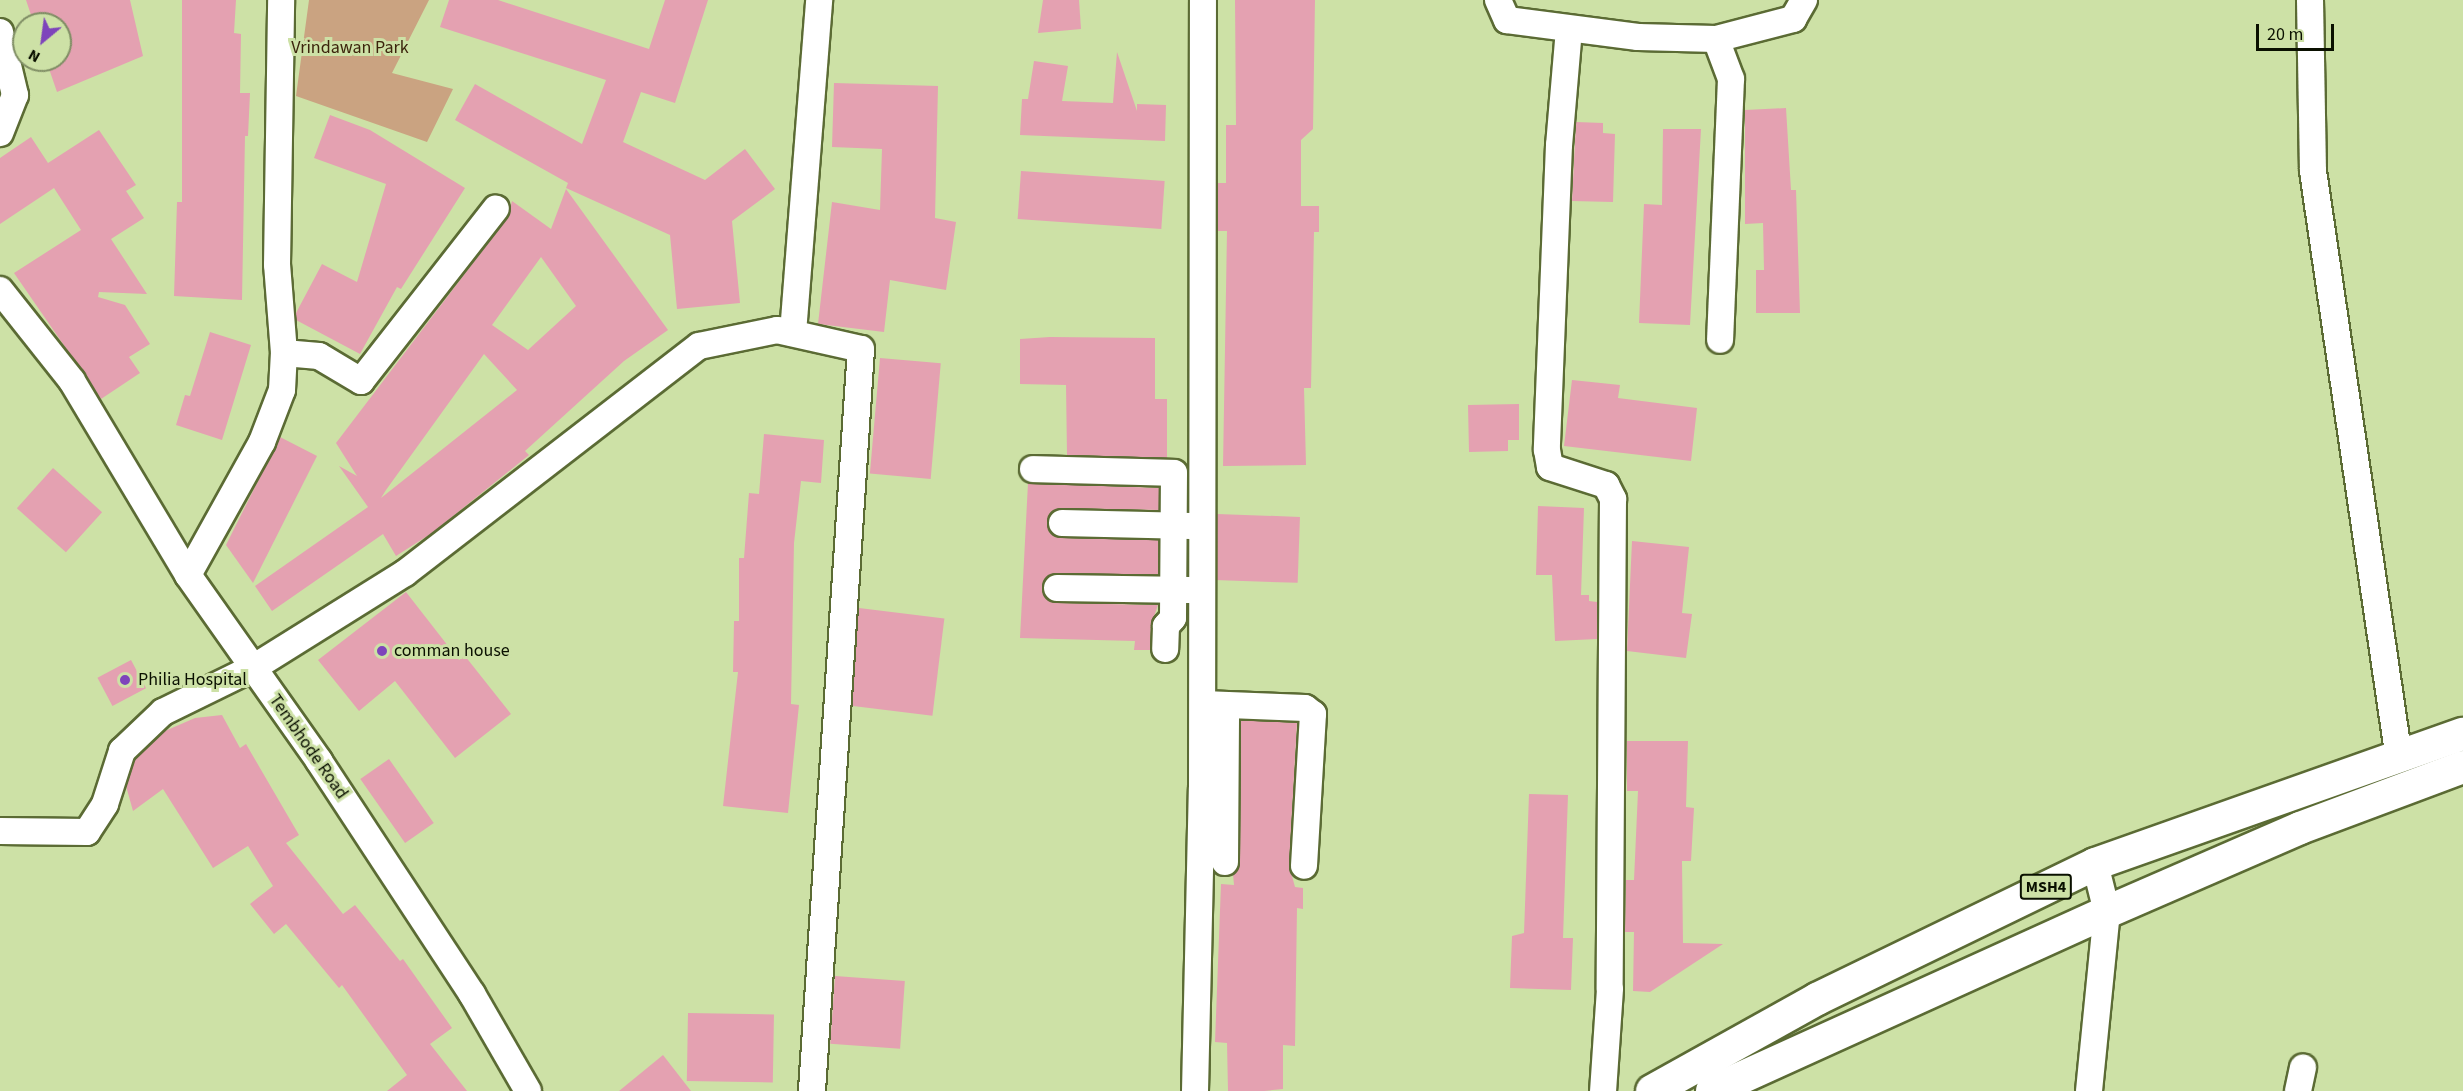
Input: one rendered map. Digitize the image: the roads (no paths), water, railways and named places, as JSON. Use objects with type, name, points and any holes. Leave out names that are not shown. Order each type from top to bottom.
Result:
[{"type":"main road","name":"MSH4","points":[[1652,1091],[1817,999],[2095,864],[2399,759],[2463,734]]},
{"type":"main road","name":"MSH4","points":[[1712,1091],[2107,912],[2300,828],[2463,767]]},
{"type":"street","points":[[188,575],[262,442],[282,390],[284,353],[277,265],[281,0]]},
{"type":"street","points":[[793,333],[819,0]]},
{"type":"street","points":[[1195,1091],[1214,789],[1214,704],[1201,590],[1200,526],[1203,0]]},
{"type":"street","points":[[1498,0],[1507,20],[1638,37],[1716,39],[1793,19],[1804,0]]},
{"type":"street","points":[[2310,0],[2313,171],[2399,759]]},
{"type":"street","points":[[1569,29],[1559,145],[1547,450],[1550,467],[1606,485],[1613,499],[1610,989],[1603,1091]]},
{"type":"street","points":[[0,32],[15,95],[0,134]]},
{"type":"street","points":[[1716,39],[1731,78],[1720,340]]},
{"type":"street","points":[[284,353],[319,356],[361,381],[496,208]]},
{"type":"street","name":"Tembhode Road","points":[[0,290],[72,381],[188,575],[319,761],[472,994],[528,1091]]},
{"type":"street","points":[[0,831],[87,832],[105,804],[122,752],[163,712],[253,668],[405,573],[699,346],[777,330],[861,349],[812,1091]]},
{"type":"street","points":[[1033,469],[1168,470],[1174,473],[1173,618],[1166,626],[1165,649]]},
{"type":"street","points":[[1062,523],[1200,526]]},
{"type":"street","points":[[1057,588],[1201,590]]},
{"type":"street","points":[[1214,704],[1305,708],[1313,714],[1304,866]]},
{"type":"street","points":[[1214,789],[1225,862]]},
{"type":"street","points":[[2089,1091],[2107,912],[2095,864]]},
{"type":"place","name":"comman house","points":[[382,651]]},
{"type":"place","name":"Philia Hospital","points":[[125,680]]},
{"type":"park label","name":"Vrindawan Park","points":[[350,48]]}]
